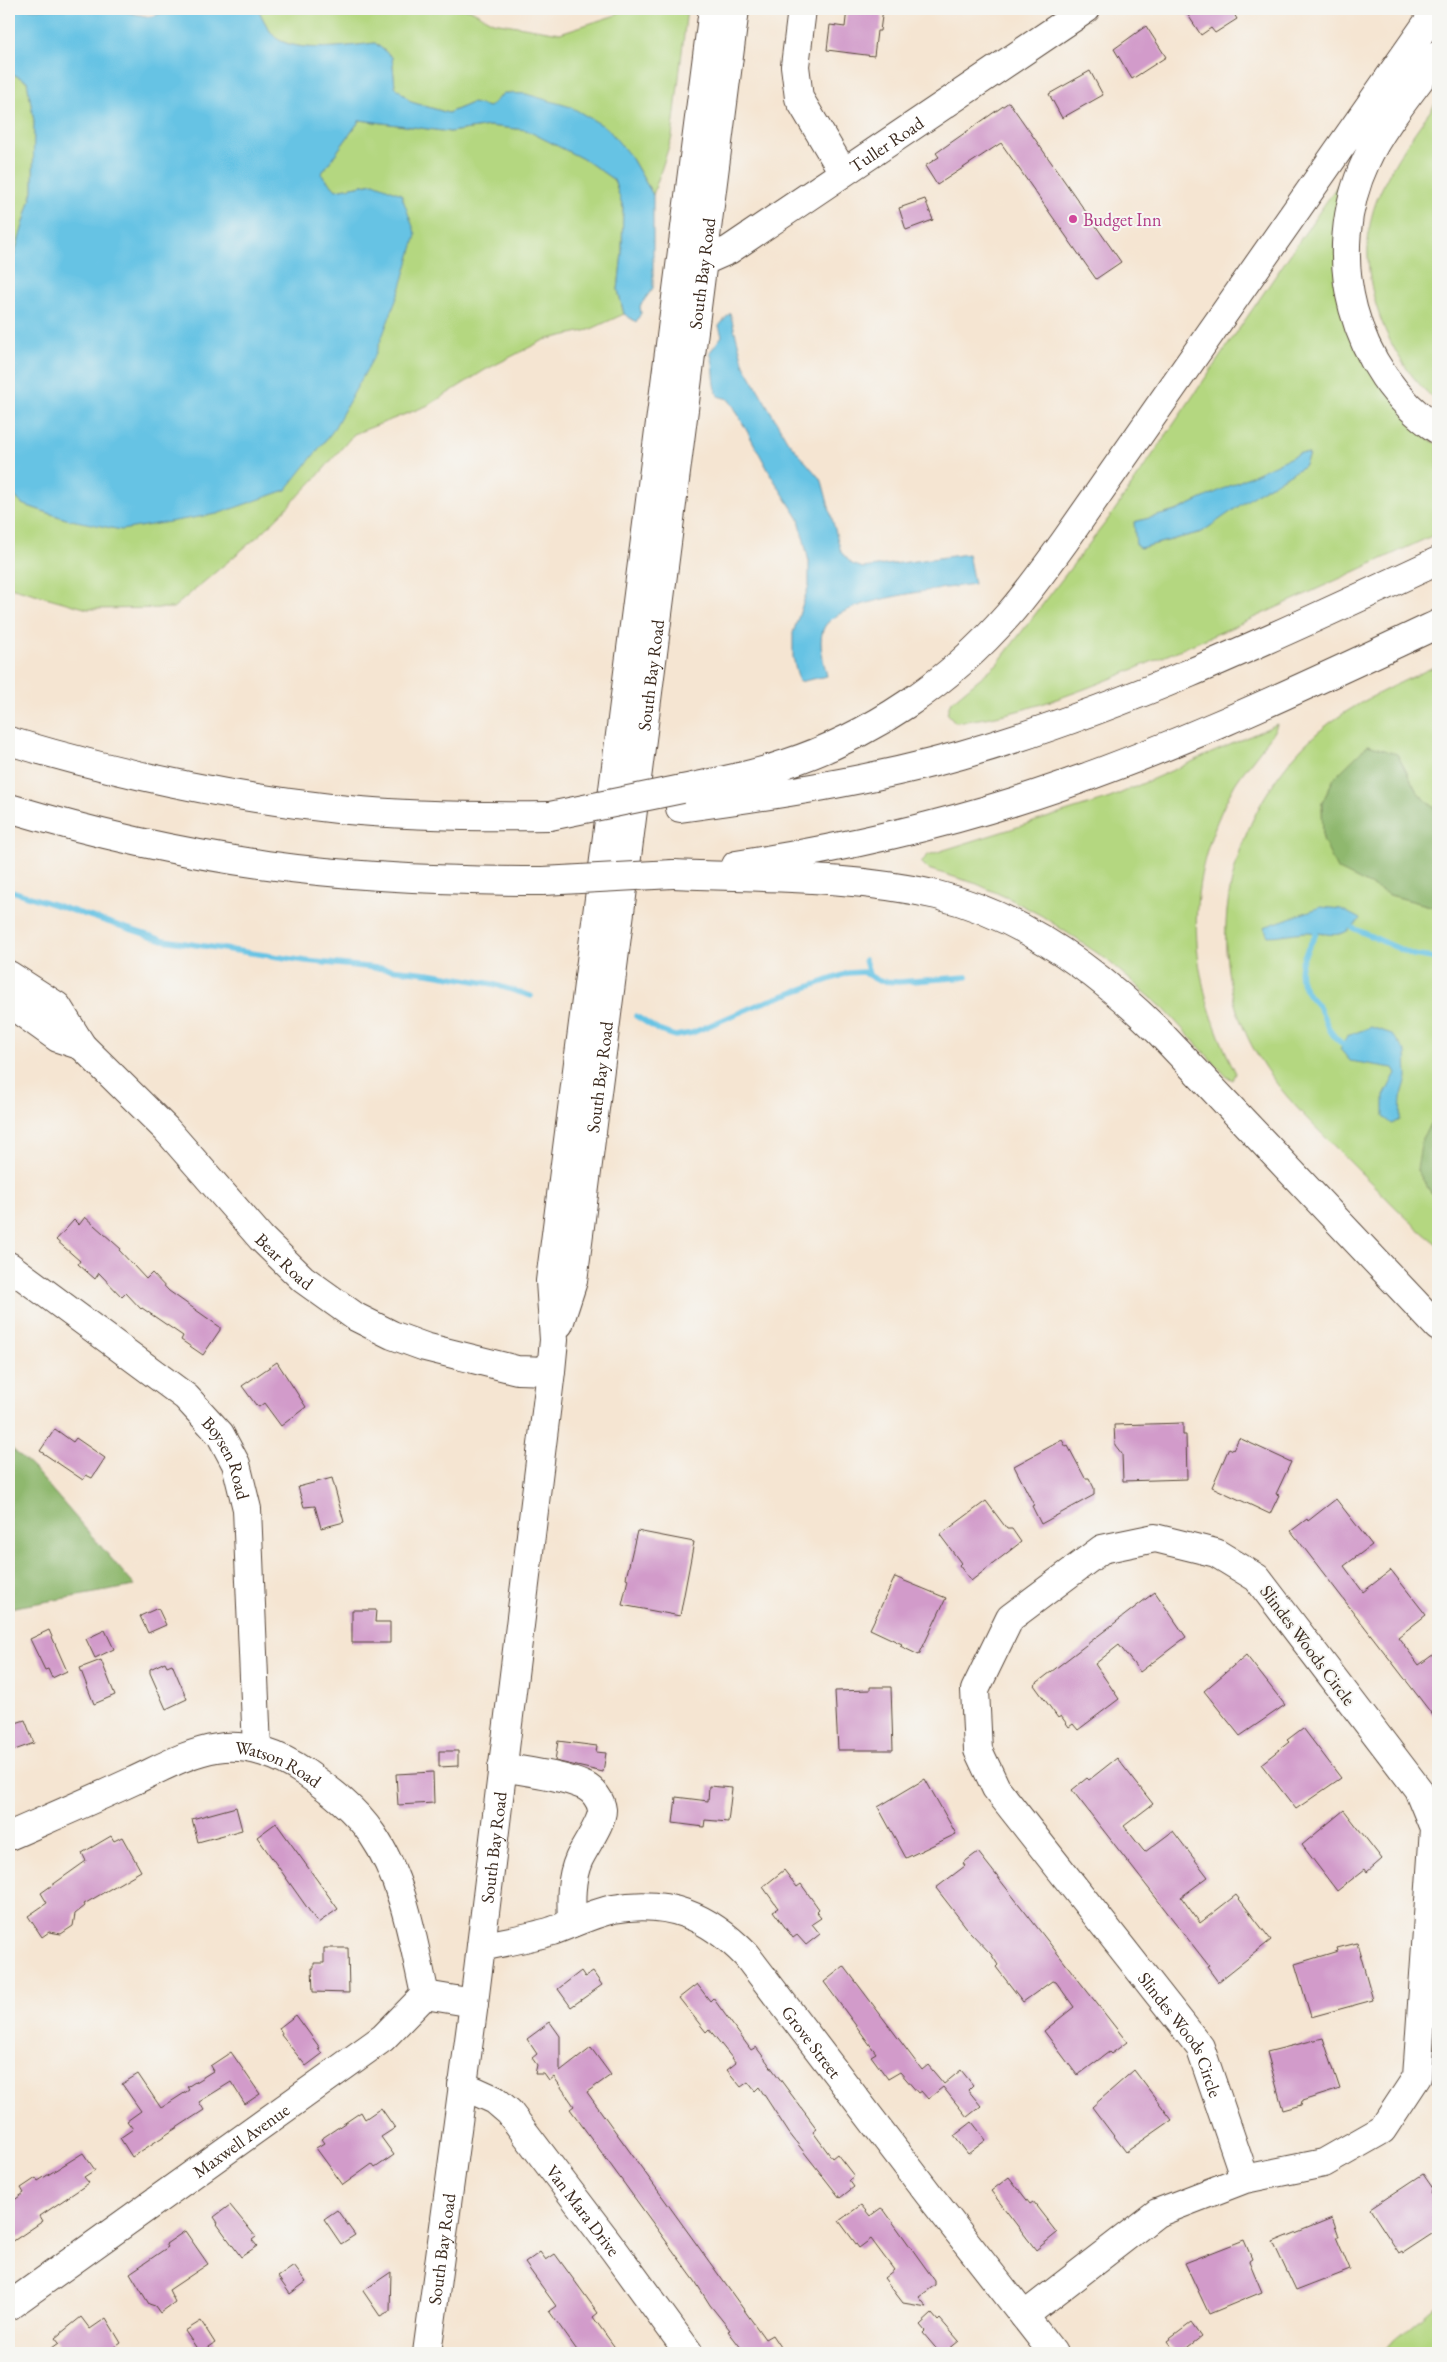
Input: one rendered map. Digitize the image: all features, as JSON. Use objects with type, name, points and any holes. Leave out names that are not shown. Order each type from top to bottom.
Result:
[{"type":"main road","name":"South Bay Road","points":[[554,1340],[572,1281],[635,799],[692,260],[713,9]]},
{"type":"main road","name":"South Bay Road","points":[[427,2353],[481,1947],[551,1371],[554,1340],[550,1281],[692,260],[735,9]]},
{"type":"main road","points":[[802,9],[794,66],[800,98],[843,172]]},
{"type":"main road","name":"Tuller Road","points":[[692,260],[729,250],[1086,9]]},
{"type":"main road","points":[[550,816],[635,799],[681,799],[785,764],[840,743],[916,698],[961,662],[1009,614],[1065,541],[1437,9]]},
{"type":"main road","points":[[1438,55],[1366,159],[1357,182],[1348,215],[1345,247],[1349,298],[1366,346],[1392,389],[1409,407],[1438,430]]},
{"type":"main road","points":[[9,740],[128,774],[268,800],[338,809],[410,814],[550,816],[681,799],[814,788],[895,772],[1027,734],[1221,659],[1438,561]]},
{"type":"main road","points":[[9,808],[127,840],[267,865],[409,878],[543,881],[673,874],[800,855],[879,839],[1017,801],[1084,777],[1218,724],[1438,624]]},
{"type":"main road","points":[[673,874],[843,881],[904,888],[965,904],[1037,936],[1062,951],[1110,986],[1158,1031],[1438,1327]]},
{"type":"main road","name":"Bear Road","points":[[9,974],[57,1006],[82,1046],[166,1129],[275,1252],[303,1279],[356,1317],[392,1335],[424,1347],[517,1370],[551,1371]]},
{"type":"main road","name":"Bear Road","points":[[9,1003],[58,1038],[82,1046]]},
{"type":"main road","name":"Boysen Road","points":[[9,1266],[186,1397],[220,1434],[236,1464],[246,1509],[257,1750]]},
{"type":"main road","name":"Slindes Woods Circle","points":[[1024,2316],[1157,2213],[1245,2179],[1324,2163],[1382,2130],[1417,2077],[1434,1828],[1418,1789],[1257,1578],[1216,1553],[1155,1538],[1102,1549],[1010,1618],[975,1690],[978,1750],[996,1788],[1200,2048],[1245,2179]]},
{"type":"main road","name":"Watson Road","points":[[9,1836],[172,1763],[215,1748],[235,1746],[257,1750],[294,1765],[335,1794],[372,1834],[390,1867],[406,1911],[425,1995]]},
{"type":"main road","points":[[502,1767],[568,1780],[586,1786],[594,1792],[599,1802],[602,1811],[579,1860],[571,1890],[572,1923]]},
{"type":"main road","name":"Grove Street","points":[[481,1947],[551,1931],[613,1909],[636,1907],[679,1910],[693,1914],[728,1936],[746,1955],[1053,2353]]},
{"type":"main road","points":[[425,1995],[474,2002]]},
{"type":"main road","name":"Maxwell Avenue","points":[[9,2306],[383,2038],[425,1995]]},
{"type":"main road","name":"Van Mara Drive","points":[[462,2084],[495,2100],[509,2112],[614,2250],[689,2353]]},
{"type":"green space","points":[[258,9],[469,9],[493,22],[560,33],[616,15],[624,9],[687,9],[672,137],[653,195],[631,157],[526,94],[504,93],[489,107],[472,103],[448,113],[411,102],[395,86],[392,57],[375,43],[324,48],[286,43],[273,35]]},
{"type":"green space","points":[[9,72],[27,81],[34,121],[33,191],[9,274]]},
{"type":"green space","points":[[1438,100],[1438,402],[1418,383],[1401,361],[1387,335],[1377,308],[1370,279],[1368,251],[1370,223],[1384,184],[1405,147]]},
{"type":"green space","points":[[360,120],[450,132],[489,126],[527,130],[587,161],[614,180],[623,207],[622,253],[618,290],[624,314],[589,330],[544,340],[485,370],[429,405],[354,434],[315,479],[263,532],[173,608],[88,609],[10,587],[9,490],[22,504],[66,519],[374,183],[336,190],[321,174]]},
{"type":"green space","points":[[1346,173],[1349,173],[1335,248],[1425,437],[1438,445],[1438,533],[1234,627],[1088,688],[1009,713],[955,722],[947,713],[950,703],[997,664],[1112,514]],"holes":[[[1300,454],[1309,455],[1304,466],[1259,491],[1202,532],[1140,548],[1134,522],[1176,511]]]},
{"type":"green space","points":[[1438,665],[1438,811],[1417,792],[1397,754],[1334,778],[1322,803],[1323,840],[1390,895],[1438,908],[1438,1112],[1432,1120],[1417,1170],[1438,1204],[1438,1245],[1407,1218],[1310,1122],[1266,1069],[1244,1029],[1232,991],[1226,951],[1227,910],[1234,871],[1247,832],[1265,796],[1288,763],[1316,734],[1344,713],[1375,695]]},
{"type":"green space","points":[[1277,724],[1271,736],[1234,786],[1217,822],[1205,858],[1198,894],[1196,929],[1199,965],[1207,1001],[1219,1037],[1236,1073],[1233,1080],[1227,1077],[1163,1008],[1106,959],[1042,916],[1010,899],[977,884],[928,869],[921,862],[928,855],[1110,798]]},
{"type":"green space","points":[[1368,745],[1397,754],[1417,792],[1438,811],[1438,908],[1390,895],[1337,869],[1323,840],[1322,803],[1334,778]]},
{"type":"green space","points":[[1438,1112],[1438,1204],[1417,1170],[1422,1138]]},
{"type":"green space","points":[[9,1446],[34,1469],[135,1586],[9,1608]]},
{"type":"green space","points":[[1438,2303],[1438,2353],[1380,2353]]},
{"type":"water","points":[[9,9],[111,9],[151,17],[172,9],[258,9],[273,35],[286,43],[297,46],[324,48],[375,43],[392,57],[395,86],[411,102],[448,113],[472,103],[489,107],[504,93],[526,94],[571,107],[607,128],[631,157],[653,195],[653,288],[640,306],[641,313],[636,322],[624,314],[618,290],[622,253],[623,207],[614,180],[587,161],[526,130],[489,126],[450,132],[360,120],[321,174],[336,190],[374,183],[401,194],[416,235],[401,287],[376,353],[332,432],[286,490],[217,514],[121,530],[66,519],[22,504],[9,490],[9,274],[33,191],[34,121],[27,81],[9,72]]},
{"type":"water","points":[[730,313],[744,365],[787,440],[822,481],[841,552],[852,564],[863,568],[968,554],[974,584],[891,597],[847,610],[831,619],[823,630],[821,641],[827,676],[799,682],[793,657],[793,633],[809,585],[809,562],[799,519],[772,477],[734,407],[728,399],[718,396],[716,390],[710,352],[722,336],[719,326]]},
{"type":"water","points":[[1300,453],[1309,454],[1304,466],[1259,492],[1202,532],[1140,548],[1136,546],[1134,522],[1176,511]]},
{"type":"water","points":[[1321,907],[1341,909],[1360,919],[1341,934],[1304,932],[1268,936],[1264,927]]},
{"type":"water","points":[[1371,1027],[1392,1034],[1406,1053],[1407,1078],[1401,1098],[1400,1120],[1392,1124],[1384,1117],[1384,1096],[1396,1073],[1393,1068],[1350,1061],[1340,1049],[1347,1036]]},
{"type":"building","points":[[847,9],[883,9],[880,31],[877,31],[874,56],[827,50],[830,25],[845,27]]},
{"type":"building","points":[[1184,9],[1231,9],[1237,19],[1215,33],[1211,28],[1201,35]]},
{"type":"building","points":[[1146,26],[1166,57],[1132,79],[1114,49]]},
{"type":"building","points":[[1090,71],[1103,95],[1062,118],[1049,94]]},
{"type":"building","name":"Budget Inn","points":[[1009,102],[1121,262],[1096,279],[1001,143],[937,185],[925,166],[939,157],[936,153]]},
{"type":"building","points":[[925,199],[933,220],[906,230],[899,208]]},
{"type":"building","points":[[85,1217],[121,1249],[119,1250],[146,1279],[152,1273],[169,1291],[220,1327],[220,1330],[203,1355],[181,1340],[183,1336],[141,1309],[126,1293],[122,1297],[99,1273],[95,1279],[78,1264],[80,1261],[56,1240],[74,1220],[79,1225]]},
{"type":"building","points":[[277,1362],[306,1407],[281,1426],[264,1403],[259,1407],[256,1405],[242,1386]]},
{"type":"building","points":[[1183,1423],[1183,1435],[1186,1435],[1187,1479],[1123,1481],[1122,1454],[1115,1445],[1114,1425]]},
{"type":"building","points":[[55,1429],[73,1442],[76,1438],[105,1458],[92,1478],[86,1475],[83,1480],[40,1451]]},
{"type":"building","points":[[1239,1438],[1291,1462],[1276,1494],[1279,1495],[1270,1514],[1212,1487],[1229,1448],[1233,1450]]},
{"type":"building","points":[[1062,1440],[1066,1447],[1068,1446],[1085,1478],[1089,1478],[1094,1488],[1094,1495],[1041,1524],[1032,1506],[1034,1505],[1014,1466]]},
{"type":"building","points":[[332,1478],[344,1522],[321,1528],[315,1506],[304,1507],[298,1487]]},
{"type":"building","points":[[1336,1499],[1372,1545],[1344,1566],[1363,1592],[1391,1570],[1426,1615],[1398,1637],[1419,1665],[1438,1651],[1438,1722],[1291,1531],[1307,1519],[1308,1521]]},
{"type":"building","points":[[986,1501],[1007,1529],[1012,1529],[1021,1542],[971,1581],[959,1565],[961,1563],[940,1535]]},
{"type":"building","points":[[637,1531],[694,1542],[680,1616],[622,1605]]},
{"type":"building","points":[[895,1577],[946,1598],[919,1655],[900,1646],[902,1644],[870,1629]]},
{"type":"building","points":[[1155,1592],[1186,1637],[1140,1672],[1119,1645],[1095,1664],[1119,1699],[1078,1730],[1073,1724],[1069,1727],[1061,1716],[1058,1718],[1034,1685]]},
{"type":"building","points":[[158,1608],[166,1625],[148,1633],[140,1616]]},
{"type":"building","points":[[352,1610],[376,1610],[375,1622],[390,1622],[390,1643],[352,1643]]},
{"type":"building","points":[[49,1630],[67,1671],[52,1678],[48,1669],[45,1670],[30,1639]]},
{"type":"building","points":[[105,1630],[114,1649],[95,1658],[86,1639]]},
{"type":"building","points":[[1246,1655],[1285,1705],[1240,1736],[1204,1691]]},
{"type":"building","points":[[101,1660],[115,1695],[94,1704],[80,1668]]},
{"type":"building","points":[[165,1662],[167,1666],[172,1664],[187,1699],[166,1709],[150,1673],[150,1669]]},
{"type":"building","points":[[870,1687],[891,1687],[893,1750],[838,1750],[835,1691],[870,1690]]},
{"type":"building","points":[[25,1720],[34,1743],[9,1752],[9,1725]]},
{"type":"building","points":[[1303,1728],[1341,1778],[1296,1809],[1261,1764],[1289,1742],[1287,1740]]},
{"type":"building","points":[[558,1741],[597,1746],[596,1752],[606,1753],[603,1772],[555,1761]]},
{"type":"building","points":[[439,1751],[458,1751],[458,1766],[439,1767]]},
{"type":"building","points":[[1117,1758],[1153,1804],[1124,1826],[1145,1852],[1173,1831],[1208,1877],[1181,1897],[1200,1923],[1236,1895],[1271,1940],[1218,1982],[1207,1967],[1209,1966],[1072,1790],[1087,1778],[1089,1780]]},
{"type":"building","points":[[433,1772],[434,1803],[398,1805],[396,1774]]},
{"type":"building","points":[[925,1779],[956,1834],[906,1858],[878,1807]]},
{"type":"building","points":[[709,1786],[732,1788],[728,1822],[705,1820],[704,1827],[673,1823],[676,1797],[708,1801]]},
{"type":"building","points":[[236,1807],[242,1830],[198,1842],[192,1819]]},
{"type":"building","points":[[1344,1810],[1382,1859],[1367,1872],[1365,1869],[1337,1891],[1302,1845]]},
{"type":"building","points":[[276,1823],[338,1909],[318,1923],[257,1837]]},
{"type":"building","points":[[111,1836],[114,1841],[122,1837],[141,1871],[84,1904],[85,1906],[75,1914],[73,1926],[61,1934],[49,1932],[42,1937],[28,1916],[47,1903],[41,1893],[86,1861],[82,1853]]},
{"type":"building","points":[[978,1852],[1127,2042],[1111,2054],[1109,2052],[1077,2075],[1044,2031],[1074,2007],[1056,1982],[1052,1981],[1023,2002],[996,1967],[998,1965],[991,1954],[970,1932],[936,1888],[965,1866],[963,1863]]},
{"type":"building","points":[[784,1870],[797,1887],[801,1884],[819,1909],[816,1912],[821,1918],[812,1924],[820,1934],[806,1945],[797,1935],[793,1938],[773,1911],[778,1908],[763,1887]]},
{"type":"building","points":[[1357,1943],[1373,2000],[1311,2017],[1295,1964],[1338,1951],[1337,1948]]},
{"type":"building","points":[[324,1948],[348,1948],[349,1993],[313,1992],[312,1968],[314,1968],[314,1963],[324,1963]]},
{"type":"building","points":[[844,1966],[922,2070],[928,2065],[944,2084],[961,2070],[973,2085],[968,2090],[981,2106],[967,2117],[943,2087],[928,2099],[921,2091],[918,2093],[900,2072],[888,2079],[871,2056],[876,2053],[824,1982]]},
{"type":"building","points":[[581,1971],[585,1977],[593,1972],[602,1985],[571,2007],[558,1989]]},
{"type":"building","points":[[697,1984],[710,2001],[713,1998],[751,2050],[756,2047],[817,2129],[813,2132],[832,2158],[837,2154],[854,2176],[849,2180],[854,2187],[840,2198],[789,2133],[759,2087],[755,2091],[748,2082],[741,2087],[727,2070],[736,2063],[709,2029],[706,2032],[679,1998]]},
{"type":"building","points":[[296,2015],[320,2048],[318,2049],[322,2054],[306,2066],[281,2035],[282,2033],[279,2028]]},
{"type":"building","points":[[550,2022],[560,2036],[560,2072],[591,2048],[611,2075],[587,2092],[765,2339],[772,2335],[784,2353],[745,2353],[570,2109],[574,2106],[554,2077],[549,2081],[544,2074],[535,2074],[537,2065],[532,2058],[537,2054],[527,2039]]},
{"type":"building","points":[[1323,2038],[1340,2089],[1302,2101],[1301,2105],[1283,2110],[1267,2052]]},
{"type":"building","points":[[231,2052],[260,2094],[245,2104],[231,2082],[199,2102],[204,2110],[132,2157],[120,2138],[133,2129],[127,2121],[141,2111],[122,2084],[138,2074],[161,2108],[189,2090],[187,2087],[213,2071],[210,2066]]},
{"type":"building","points":[[1134,2070],[1172,2120],[1126,2152],[1092,2107]]},
{"type":"building","points":[[381,2108],[395,2128],[381,2137],[394,2155],[375,2168],[372,2164],[343,2185],[316,2148],[324,2143],[321,2139],[361,2112],[365,2119]]},
{"type":"building","points":[[972,2122],[986,2140],[968,2154],[954,2136]]},
{"type":"building","points":[[83,2153],[95,2170],[84,2177],[89,2183],[40,2216],[43,2221],[9,2244],[9,2204],[24,2193],[21,2188],[36,2178],[38,2181]]},
{"type":"building","points":[[1423,2174],[1434,2190],[1431,2192],[1438,2202],[1438,2230],[1403,2253],[1402,2251],[1399,2253],[1370,2209]]},
{"type":"building","points":[[1009,2177],[1030,2204],[1033,2202],[1057,2233],[1036,2250],[991,2191]]},
{"type":"building","points":[[230,2205],[256,2237],[252,2240],[257,2246],[241,2257],[214,2217]]},
{"type":"building","points":[[861,2205],[870,2216],[881,2208],[884,2210],[935,2281],[935,2285],[919,2297],[927,2307],[903,2303],[884,2278],[894,2270],[871,2239],[859,2248],[839,2221]]},
{"type":"building","points":[[337,2210],[355,2235],[341,2244],[324,2219]]},
{"type":"building","points":[[1332,2218],[1339,2237],[1336,2237],[1350,2270],[1296,2291],[1273,2242]]},
{"type":"building","points":[[185,2231],[208,2264],[169,2290],[175,2302],[160,2313],[155,2306],[149,2304],[130,2273],[168,2247],[166,2244]]},
{"type":"building","points":[[1244,2240],[1252,2259],[1249,2261],[1262,2292],[1209,2314],[1185,2263]]},
{"type":"building","points":[[540,2252],[546,2260],[555,2254],[598,2313],[593,2317],[619,2353],[579,2353],[549,2311],[556,2306],[525,2263]]},
{"type":"building","points":[[294,2266],[306,2282],[290,2294],[278,2277]]},
{"type":"building","points":[[391,2272],[390,2311],[380,2316],[363,2291]]},
{"type":"building","points":[[932,2314],[938,2321],[940,2319],[959,2341],[944,2353],[940,2353],[923,2333],[925,2331],[920,2325]]},
{"type":"building","points":[[81,2317],[90,2329],[106,2318],[121,2343],[107,2353],[45,2353],[59,2343],[55,2338]]},
{"type":"building","points":[[201,2321],[215,2343],[200,2353],[185,2331]]},
{"type":"building","points":[[1191,2323],[1201,2337],[1180,2353],[1176,2353],[1167,2341]]},
{"type":"waterway","points":[[9,890],[163,940],[306,961],[428,973],[493,984],[531,996]]},
{"type":"waterway","points":[[1353,928],[1413,955],[1438,959]]},
{"type":"waterway","points":[[1316,934],[1304,956],[1300,970],[1301,978],[1303,985],[1319,1007],[1331,1032],[1343,1044]]},
{"type":"waterway","points":[[865,960],[869,974]]},
{"type":"waterway","points":[[636,1016],[658,1030],[675,1036],[692,1033],[757,1005],[848,973],[863,972],[879,981],[899,982],[967,977]]},
{"type":"place","name":"Budget Inn","points":[[1073,219]]}]
